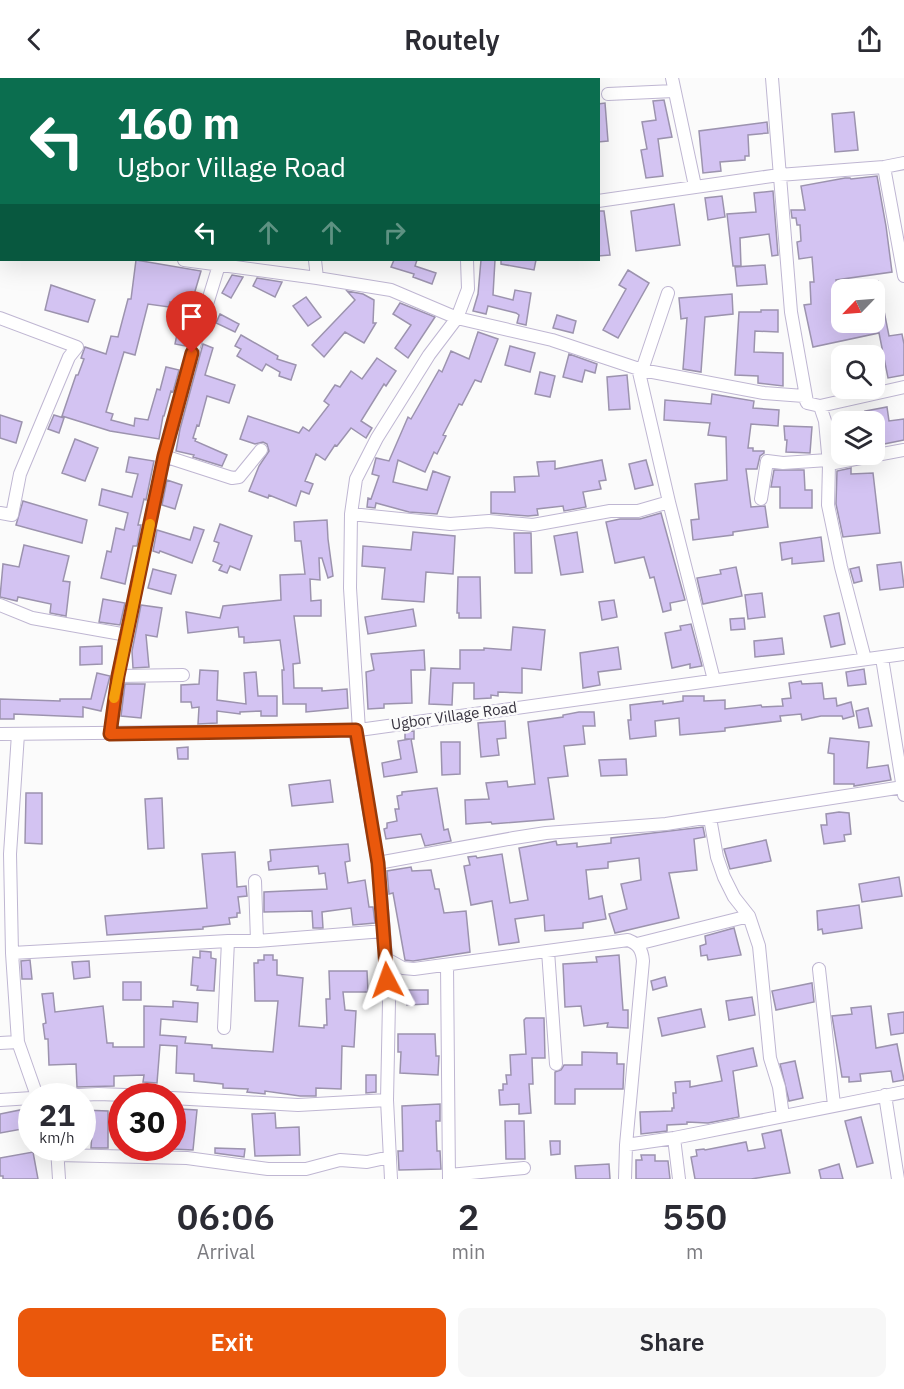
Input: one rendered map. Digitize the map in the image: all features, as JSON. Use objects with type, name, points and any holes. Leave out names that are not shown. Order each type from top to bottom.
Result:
[{"type":"street","points":[[672,78],[696,186]]},
{"type":"street","points":[[772,78],[791,312],[807,403]]},
{"type":"street","points":[[608,94],[674,91]]},
{"type":"street","points":[[600,201],[696,186],[904,163]]},
{"type":"street","points":[[884,167],[904,274]]},
{"type":"street","points":[[191,261],[317,278],[391,291],[457,318],[552,340],[640,369],[764,393],[804,396],[807,403]]},
{"type":"street","points":[[315,261],[317,278]]},
{"type":"street","points":[[391,1179],[387,1100],[388,1002],[384,931],[378,863],[357,730],[350,588],[351,514],[356,479],[377,438],[429,355],[457,318],[468,289],[467,261]]},
{"type":"street","points":[[110,734],[118,676],[164,456],[219,265]]},
{"type":"street","points":[[668,293],[640,369],[669,502],[714,680]]},
{"type":"street","points":[[0,318],[76,347],[69,357],[20,474],[12,515],[0,513]]},
{"type":"street","points":[[807,403],[820,406],[904,387]]},
{"type":"street","points":[[820,406],[825,421],[829,462],[828,505],[841,567],[865,659]]},
{"type":"street","points":[[164,456],[232,478],[239,477],[261,450]]},
{"type":"street","points":[[761,499],[768,461],[829,462],[904,450]]},
{"type":"street","points":[[351,514],[450,524],[489,521],[533,525],[610,511],[639,511],[669,502]]},
{"type":"street","points":[[0,605],[32,618],[128,635]]},
{"type":"street","name":"Ugbor Village Road","points":[[0,734],[357,730],[904,654]]},
{"type":"street","points":[[378,863],[546,833],[634,827],[903,791],[882,658]]},
{"type":"street","points":[[118,676],[183,675]]},
{"type":"street","points":[[18,734],[5,854],[18,1042],[32,1083]]},
{"type":"street","points":[[710,818],[717,857],[724,877],[734,897],[749,916],[759,946],[770,1058],[779,1087],[783,1116]]},
{"type":"street","points":[[255,881],[257,941]]},
{"type":"street","points":[[385,958],[403,968],[414,969],[627,940],[637,944],[749,916]]},
{"type":"street","points":[[12,953],[257,941],[384,931]]},
{"type":"street","points":[[224,1028],[228,941]]},
{"type":"street","points":[[625,1179],[643,960],[642,952],[637,944]]},
{"type":"street","points":[[548,951],[556,1064]]},
{"type":"street","points":[[447,965],[449,1177],[524,1168]]},
{"type":"street","points":[[819,969],[834,1105]]},
{"type":"street","points":[[0,1043],[18,1042]]},
{"type":"street","points":[[626,1145],[674,1138],[904,1092]]},
{"type":"street","points":[[885,1095],[898,1179]]},
{"type":"street","points":[[0,1100],[18,1099]]},
{"type":"street","points":[[186,1099],[298,1105],[387,1100]]},
{"type":"street","points":[[674,1138],[679,1179]]},
{"type":"street","points":[[96,1153],[187,1158],[268,1169],[306,1169],[340,1160],[367,1162],[390,1158]]},
{"type":"street","points":[[57,1161],[58,1179]]},
{"type":"building","points":[[664,100],[672,137],[658,139],[663,176],[646,178],[641,150],[647,149],[642,122],[656,120],[653,101]]},
{"type":"building","points":[[605,103],[608,141],[600,142],[600,104]]},
{"type":"building","points":[[854,112],[858,150],[835,152],[832,114]]},
{"type":"building","points":[[767,122],[768,133],[748,135],[749,156],[745,156],[745,160],[720,162],[721,171],[703,173],[699,131]]},
{"type":"building","points":[[877,176],[892,272],[831,279],[831,333],[879,333],[813,347],[804,305],[811,304],[810,282],[814,282],[812,257],[799,259],[797,242],[801,241],[800,225],[797,225],[796,218],[792,218],[791,210],[805,210],[801,186],[845,178]]},
{"type":"building","points":[[773,191],[778,255],[772,256],[769,234],[740,238],[741,266],[733,266],[727,214],[756,212],[754,193]]},
{"type":"building","points":[[722,196],[725,217],[708,220],[705,198]]},
{"type":"building","points":[[674,204],[680,245],[636,251],[631,211]]},
{"type":"building","points":[[600,211],[604,211],[610,255],[600,256]]},
{"type":"building","points":[[136,261],[201,271],[190,308],[170,302],[169,307],[148,304],[135,355],[124,352],[106,412],[113,414],[111,420],[134,426],[135,418],[148,420],[166,367],[179,370],[163,416],[159,439],[110,431],[62,416],[84,359],[81,358],[85,347],[106,354],[111,336],[118,337],[128,299],[131,299]]},
{"type":"building","points":[[394,261],[417,261],[415,266],[436,273],[432,284],[413,277],[414,274],[391,267]]},
{"type":"building","points":[[481,261],[495,261],[493,295],[513,300],[515,290],[531,293],[526,325],[517,323],[519,315],[516,313],[488,306],[486,314],[473,311],[478,294]]},
{"type":"building","points":[[501,261],[536,261],[534,270],[501,264]]},
{"type":"building","points":[[765,265],[767,284],[737,286],[735,267]]},
{"type":"building","points":[[628,270],[649,283],[618,338],[603,330],[626,289],[619,285]]},
{"type":"building","points":[[232,275],[243,277],[231,298],[222,293]]},
{"type":"building","points":[[257,278],[282,282],[275,297],[253,286]]},
{"type":"building","points":[[51,285],[95,300],[88,322],[45,310]]},
{"type":"building","points":[[347,291],[363,294],[374,300],[373,323],[376,323],[364,343],[345,332],[324,357],[312,345],[355,300]]},
{"type":"building","points":[[732,294],[733,314],[705,317],[701,372],[683,369],[687,318],[681,319],[679,298]]},
{"type":"building","points":[[306,297],[321,317],[308,326],[293,306]]},
{"type":"building","points":[[400,303],[435,317],[408,358],[395,348],[411,325],[393,314]]},
{"type":"building","points":[[761,310],[778,310],[778,332],[755,331],[754,352],[783,353],[783,386],[758,383],[758,376],[735,375],[739,312],[761,312]]},
{"type":"building","points":[[220,314],[239,324],[235,332],[216,323]]},
{"type":"building","points":[[557,315],[576,321],[573,333],[553,328]]},
{"type":"building","points":[[885,316],[889,336],[902,334],[904,375],[888,378],[885,345],[881,345],[879,333],[885,333]]},
{"type":"building","points":[[179,324],[192,326],[185,346],[175,344]]},
{"type":"building","points":[[478,332],[498,339],[481,382],[475,380],[462,405],[459,404],[443,435],[446,436],[437,454],[434,452],[425,472],[398,460],[393,482],[427,490],[433,471],[450,477],[437,514],[409,512],[376,503],[375,508],[367,507],[368,498],[371,499],[379,476],[372,474],[376,458],[389,461],[408,417],[411,419],[439,370],[442,372],[451,351],[469,359]]},
{"type":"building","points":[[241,335],[278,356],[277,359],[296,365],[291,380],[279,376],[280,372],[266,364],[262,371],[237,356],[241,349],[235,346]]},
{"type":"building","points":[[203,344],[213,348],[205,375],[235,385],[229,403],[207,396],[199,426],[197,425],[193,438],[227,455],[222,466],[176,451]]},
{"type":"building","points":[[510,346],[535,353],[530,372],[505,365]]},
{"type":"building","points":[[569,354],[597,364],[595,373],[585,370],[582,382],[563,377]]},
{"type":"building","points":[[377,358],[396,371],[386,386],[384,384],[361,421],[372,428],[366,438],[351,428],[325,460],[316,454],[305,481],[313,484],[309,494],[301,491],[296,506],[269,495],[268,498],[249,491],[259,466],[269,451],[267,444],[263,442],[255,444],[240,439],[248,416],[299,433],[303,427],[309,431],[329,405],[324,401],[335,385],[340,387],[351,371],[362,379]]},
{"type":"building","points":[[540,372],[555,376],[550,397],[535,394]]},
{"type":"building","points":[[627,375],[630,409],[609,410],[607,377]]},
{"type":"building","points":[[712,394],[754,401],[753,408],[779,410],[778,426],[751,424],[748,448],[753,448],[753,451],[764,451],[764,453],[760,456],[757,469],[746,469],[751,507],[765,506],[768,527],[733,532],[733,535],[693,540],[691,520],[699,519],[695,484],[727,480],[726,437],[708,435],[710,423],[664,420],[665,400],[711,404]]},
{"type":"building","points":[[887,407],[889,421],[904,419],[904,440],[885,444],[885,411],[865,411]]},
{"type":"building","points":[[0,415],[22,422],[16,443],[0,438]]},
{"type":"building","points":[[54,415],[64,418],[59,433],[48,429]]},
{"type":"building","points":[[784,426],[812,427],[810,453],[786,452],[787,440],[785,440]]},
{"type":"building","points":[[75,439],[98,448],[85,481],[62,473]]},
{"type":"building","points":[[129,457],[154,461],[138,525],[141,525],[137,546],[133,546],[125,584],[101,578],[107,551],[111,552],[116,528],[124,530],[128,513],[99,505],[102,489],[132,497],[138,474],[126,472]]},
{"type":"building","points":[[602,460],[606,480],[599,481],[601,489],[583,492],[586,507],[564,511],[563,506],[537,509],[538,515],[528,516],[491,513],[491,492],[515,492],[514,477],[539,476],[537,462],[555,461],[555,469]]},
{"type":"building","points":[[646,460],[653,485],[635,489],[629,464]]},
{"type":"building","points":[[851,468],[851,474],[873,473],[880,533],[843,537],[836,504],[837,471]]},
{"type":"building","points":[[774,470],[804,470],[805,490],[812,490],[812,508],[780,508],[780,487],[771,487]]},
{"type":"building","points":[[167,480],[182,485],[175,509],[162,505]]},
{"type":"building","points":[[23,501],[87,520],[82,543],[16,525]]},
{"type":"building","points":[[661,513],[685,600],[670,603],[671,610],[663,612],[654,577],[650,578],[644,557],[615,563],[606,522],[640,519]]},
{"type":"building","points":[[327,520],[333,576],[328,578],[322,558],[319,558],[320,580],[310,579],[311,601],[321,600],[321,616],[294,616],[300,663],[293,664],[294,688],[322,688],[322,691],[347,689],[348,708],[306,712],[306,704],[283,704],[282,670],[284,670],[280,640],[244,643],[244,637],[239,637],[238,627],[188,633],[186,612],[220,618],[223,606],[281,600],[280,575],[305,574],[301,541],[295,541],[294,522]]},
{"type":"building","points":[[220,524],[252,536],[240,570],[230,566],[227,573],[219,570],[222,565],[213,561],[219,543],[214,541]]},
{"type":"building","points":[[194,527],[204,530],[192,563],[160,551],[159,553],[153,551],[157,530],[190,540]]},
{"type":"building","points":[[413,532],[455,536],[453,574],[426,572],[424,602],[382,599],[385,568],[362,566],[363,546],[411,550]]},
{"type":"building","points":[[577,532],[583,572],[561,575],[554,536]]},
{"type":"building","points":[[514,533],[531,533],[532,573],[515,573]]},
{"type":"building","points":[[821,537],[824,561],[792,564],[792,558],[782,560],[780,543]]},
{"type":"building","points":[[24,545],[69,556],[63,581],[70,582],[66,616],[50,613],[51,604],[18,597],[17,601],[0,597],[3,564],[19,567]]},
{"type":"building","points":[[901,562],[904,587],[880,590],[877,565]]},
{"type":"building","points":[[736,567],[742,596],[703,604],[697,578],[721,574],[720,570]]},
{"type":"building","points":[[859,567],[862,581],[854,583],[850,569]]},
{"type":"building","points":[[153,569],[176,575],[171,594],[148,588]]},
{"type":"building","points":[[458,577],[480,577],[481,618],[459,618],[459,613],[457,613]]},
{"type":"building","points":[[762,593],[765,617],[748,619],[745,595]]},
{"type":"building","points":[[103,599],[125,603],[120,625],[99,622]]},
{"type":"building","points":[[614,600],[617,617],[602,620],[599,602]]},
{"type":"building","points":[[141,605],[162,608],[157,637],[146,635],[149,667],[133,668],[132,651]]},
{"type":"building","points":[[413,609],[416,626],[368,634],[365,617]]},
{"type":"building","points":[[839,613],[845,644],[831,647],[824,616]]},
{"type":"building","points":[[744,618],[745,629],[731,630],[730,619]]},
{"type":"building","points":[[691,624],[702,666],[690,668],[690,664],[672,668],[665,633],[681,630],[680,626]]},
{"type":"building","points":[[513,627],[545,630],[541,670],[522,668],[522,693],[498,692],[498,696],[491,695],[491,698],[474,699],[474,683],[453,683],[452,705],[429,704],[431,668],[460,669],[460,650],[484,650],[484,648],[511,650]]},
{"type":"building","points":[[782,638],[784,654],[755,657],[754,641]]},
{"type":"building","points":[[102,646],[102,664],[80,665],[80,647]]},
{"type":"building","points":[[618,647],[621,669],[598,672],[600,685],[583,688],[580,653]]},
{"type":"building","points":[[424,650],[425,670],[411,670],[412,703],[384,704],[384,708],[368,709],[366,672],[374,670],[371,654]]},
{"type":"building","points":[[864,669],[866,684],[848,686],[846,672]]},
{"type":"building","points":[[200,670],[218,671],[217,700],[246,704],[244,673],[256,672],[258,696],[277,696],[277,716],[261,716],[261,711],[240,712],[240,714],[217,711],[217,723],[198,724],[199,707],[192,708],[191,702],[181,702],[181,685],[199,684]]},
{"type":"building","points":[[97,673],[110,676],[101,711],[83,707],[83,717],[14,714],[14,719],[0,719],[0,699],[60,701],[60,699],[91,699]]},
{"type":"building","points":[[801,681],[802,684],[822,683],[824,699],[836,698],[837,706],[851,702],[854,716],[843,719],[842,716],[821,716],[802,720],[801,714],[780,716],[781,721],[725,728],[725,731],[680,735],[679,718],[655,721],[656,736],[630,739],[628,720],[631,720],[630,705],[663,701],[663,704],[683,701],[683,696],[704,696],[704,701],[725,700],[725,709],[761,705],[762,707],[783,706],[782,699],[791,698],[789,683]]},
{"type":"building","points":[[125,684],[145,684],[141,718],[121,716]]},
{"type":"building","points":[[868,708],[872,726],[859,728],[856,711]]},
{"type":"building","points":[[594,712],[595,726],[583,726],[585,744],[564,746],[568,776],[548,778],[554,819],[466,824],[465,800],[489,799],[486,783],[507,781],[508,787],[535,784],[528,722],[563,717],[563,715]]},
{"type":"building","points":[[505,721],[506,738],[497,739],[499,755],[481,757],[478,723]]},
{"type":"building","points":[[414,731],[414,739],[411,739],[417,772],[384,777],[382,763],[401,759],[398,741],[410,739],[405,739],[405,732]]},
{"type":"building","points":[[830,738],[869,742],[867,768],[888,765],[891,780],[854,786],[854,784],[834,784],[834,754],[828,753]]},
{"type":"building","points":[[441,742],[460,742],[460,774],[442,775]]},
{"type":"building","points":[[188,747],[188,759],[178,759],[177,748]]},
{"type":"building","points":[[626,759],[627,775],[601,776],[599,760]]},
{"type":"building","points":[[330,780],[333,802],[292,806],[289,785]]},
{"type":"building","points":[[437,788],[444,830],[448,829],[451,841],[425,846],[421,834],[386,839],[384,829],[387,828],[387,823],[397,821],[395,809],[399,809],[397,796],[402,795],[402,792]]},
{"type":"building","points":[[26,793],[42,793],[42,844],[25,843]]},
{"type":"building","points":[[162,798],[164,848],[148,849],[145,799]]},
{"type":"building","points":[[849,813],[851,834],[844,835],[845,841],[824,844],[821,825],[827,825],[826,814]]},
{"type":"building","points":[[703,827],[705,837],[694,839],[697,870],[669,873],[679,918],[615,933],[609,914],[627,909],[621,884],[641,880],[639,858],[608,862],[608,868],[586,870],[589,899],[602,896],[606,919],[583,923],[583,928],[545,931],[544,915],[515,919],[519,942],[499,945],[492,901],[471,905],[464,866],[470,865],[468,857],[502,854],[510,903],[528,900],[519,848],[556,841],[557,845],[577,843],[577,847],[611,843],[611,838]]},
{"type":"building","points":[[766,840],[771,861],[730,869],[724,849]]},
{"type":"building","points":[[348,844],[350,861],[345,862],[348,883],[365,880],[369,907],[373,907],[375,923],[353,925],[351,908],[322,912],[323,928],[313,928],[312,911],[264,912],[264,892],[327,889],[325,873],[319,874],[318,866],[269,870],[270,850]]},
{"type":"building","points":[[235,852],[237,887],[246,886],[247,896],[238,897],[240,913],[237,913],[237,917],[229,918],[230,924],[203,927],[203,929],[107,935],[105,916],[207,908],[202,854]]},
{"type":"building","points":[[411,867],[412,871],[431,870],[435,889],[439,889],[444,913],[466,911],[470,952],[413,961],[405,960],[393,893],[389,894],[387,871]]},
{"type":"building","points":[[899,877],[902,896],[862,902],[859,884]]},
{"type":"building","points":[[859,905],[862,928],[823,934],[822,929],[818,930],[817,911]]},
{"type":"building","points":[[734,928],[741,955],[708,960],[707,955],[701,956],[700,946],[706,944],[705,936]]},
{"type":"building","points":[[200,951],[211,952],[211,958],[216,959],[214,991],[197,990],[198,986],[191,985],[193,957],[200,958]]},
{"type":"building","points":[[264,955],[273,955],[273,960],[277,960],[277,975],[303,978],[299,1026],[324,1028],[324,1025],[327,1025],[326,999],[330,999],[329,971],[367,971],[368,992],[343,992],[345,1010],[356,1011],[354,1047],[342,1046],[341,1089],[316,1088],[316,1096],[300,1096],[265,1091],[265,1094],[247,1092],[248,1089],[223,1088],[223,1084],[194,1081],[194,1074],[176,1073],[177,1046],[160,1045],[157,1083],[143,1082],[144,1075],[114,1076],[114,1083],[108,1083],[108,1086],[96,1086],[96,1083],[77,1083],[76,1064],[49,1065],[48,1039],[45,1039],[43,1024],[46,1023],[42,994],[53,993],[55,1012],[103,1006],[107,1043],[113,1043],[113,1047],[144,1047],[144,1006],[173,1007],[173,1001],[198,1003],[197,1022],[161,1019],[160,1035],[186,1037],[185,1043],[212,1045],[212,1048],[273,1052],[278,1001],[255,1001],[254,963],[264,960]]},
{"type":"building","points":[[619,955],[623,1010],[628,1010],[628,1028],[607,1027],[608,1023],[584,1026],[581,1006],[565,1007],[563,964],[597,962],[596,957]]},
{"type":"building","points":[[30,960],[32,979],[22,979],[21,961]]},
{"type":"building","points":[[89,961],[90,977],[74,979],[72,962]]},
{"type":"building","points":[[665,977],[667,986],[653,990],[651,981]]},
{"type":"building","points":[[123,982],[141,982],[141,1000],[123,1000]]},
{"type":"building","points":[[812,983],[814,1002],[776,1010],[772,991]]},
{"type":"building","points":[[406,990],[428,990],[428,1004],[407,1005]]},
{"type":"building","points":[[752,997],[755,1015],[729,1020],[726,1001]]},
{"type":"building","points":[[871,1006],[876,1048],[897,1044],[904,1080],[893,1082],[891,1071],[860,1074],[861,1081],[849,1082],[849,1077],[842,1077],[832,1016],[852,1014],[851,1008]]},
{"type":"building","points":[[701,1009],[705,1027],[662,1036],[658,1018]]},
{"type":"building","points":[[904,1012],[904,1033],[891,1035],[888,1014]]},
{"type":"building","points":[[544,1018],[545,1058],[532,1058],[533,1084],[529,1084],[531,1113],[519,1114],[519,1104],[500,1105],[499,1090],[503,1090],[503,1084],[507,1084],[506,1075],[511,1075],[510,1055],[526,1054],[524,1020]]},
{"type":"building","points":[[398,1034],[435,1034],[436,1056],[439,1056],[438,1075],[400,1073],[401,1052],[398,1052]]},
{"type":"building","points":[[753,1048],[757,1066],[733,1071],[739,1117],[708,1123],[687,1122],[687,1124],[667,1125],[667,1131],[641,1134],[640,1112],[672,1111],[674,1108],[675,1082],[690,1081],[690,1087],[722,1081],[717,1056]]},
{"type":"building","points":[[582,1052],[617,1053],[617,1064],[624,1064],[623,1089],[575,1089],[575,1104],[555,1104],[555,1072],[561,1070],[564,1065],[582,1065]]},
{"type":"building","points":[[795,1061],[803,1098],[789,1101],[780,1064]]},
{"type":"building","points":[[366,1075],[376,1075],[376,1092],[366,1093]]},
{"type":"building","points":[[440,1104],[440,1121],[436,1121],[437,1151],[440,1151],[441,1169],[399,1170],[398,1151],[403,1151],[402,1106]]},
{"type":"building","points":[[186,1109],[197,1110],[193,1150],[186,1150]]},
{"type":"building","points":[[18,1110],[18,1130],[0,1133],[0,1114]]},
{"type":"building","points":[[96,1111],[108,1111],[108,1148],[96,1148]]},
{"type":"building","points":[[275,1113],[276,1128],[299,1127],[300,1155],[255,1156],[252,1114]]},
{"type":"building","points":[[861,1117],[873,1163],[857,1167],[845,1121]]},
{"type":"building","points":[[505,1121],[524,1121],[525,1159],[506,1159]]},
{"type":"building","points":[[781,1130],[790,1173],[751,1179],[695,1179],[691,1157],[697,1156],[696,1150],[746,1142],[748,1151],[765,1148],[762,1134]]},
{"type":"building","points":[[550,1141],[560,1141],[560,1154],[551,1155]]},
{"type":"building","points":[[215,1148],[245,1149],[244,1157],[215,1153]]},
{"type":"building","points":[[18,1155],[18,1161],[35,1161],[38,1179],[3,1179],[3,1176],[0,1176],[0,1158]]},
{"type":"building","points":[[641,1155],[655,1155],[655,1161],[668,1161],[670,1179],[636,1179],[636,1160],[642,1160]]},
{"type":"building","points":[[609,1164],[610,1179],[576,1179],[575,1166]]},
{"type":"building","points":[[839,1164],[843,1179],[821,1179],[819,1170]]},
{"type":"slow traffic","points":[[114,698],[150,524]]},
{"type":"route","points":[[192,353],[164,456],[118,676],[110,734],[356,730],[378,863],[387,980]]}]
